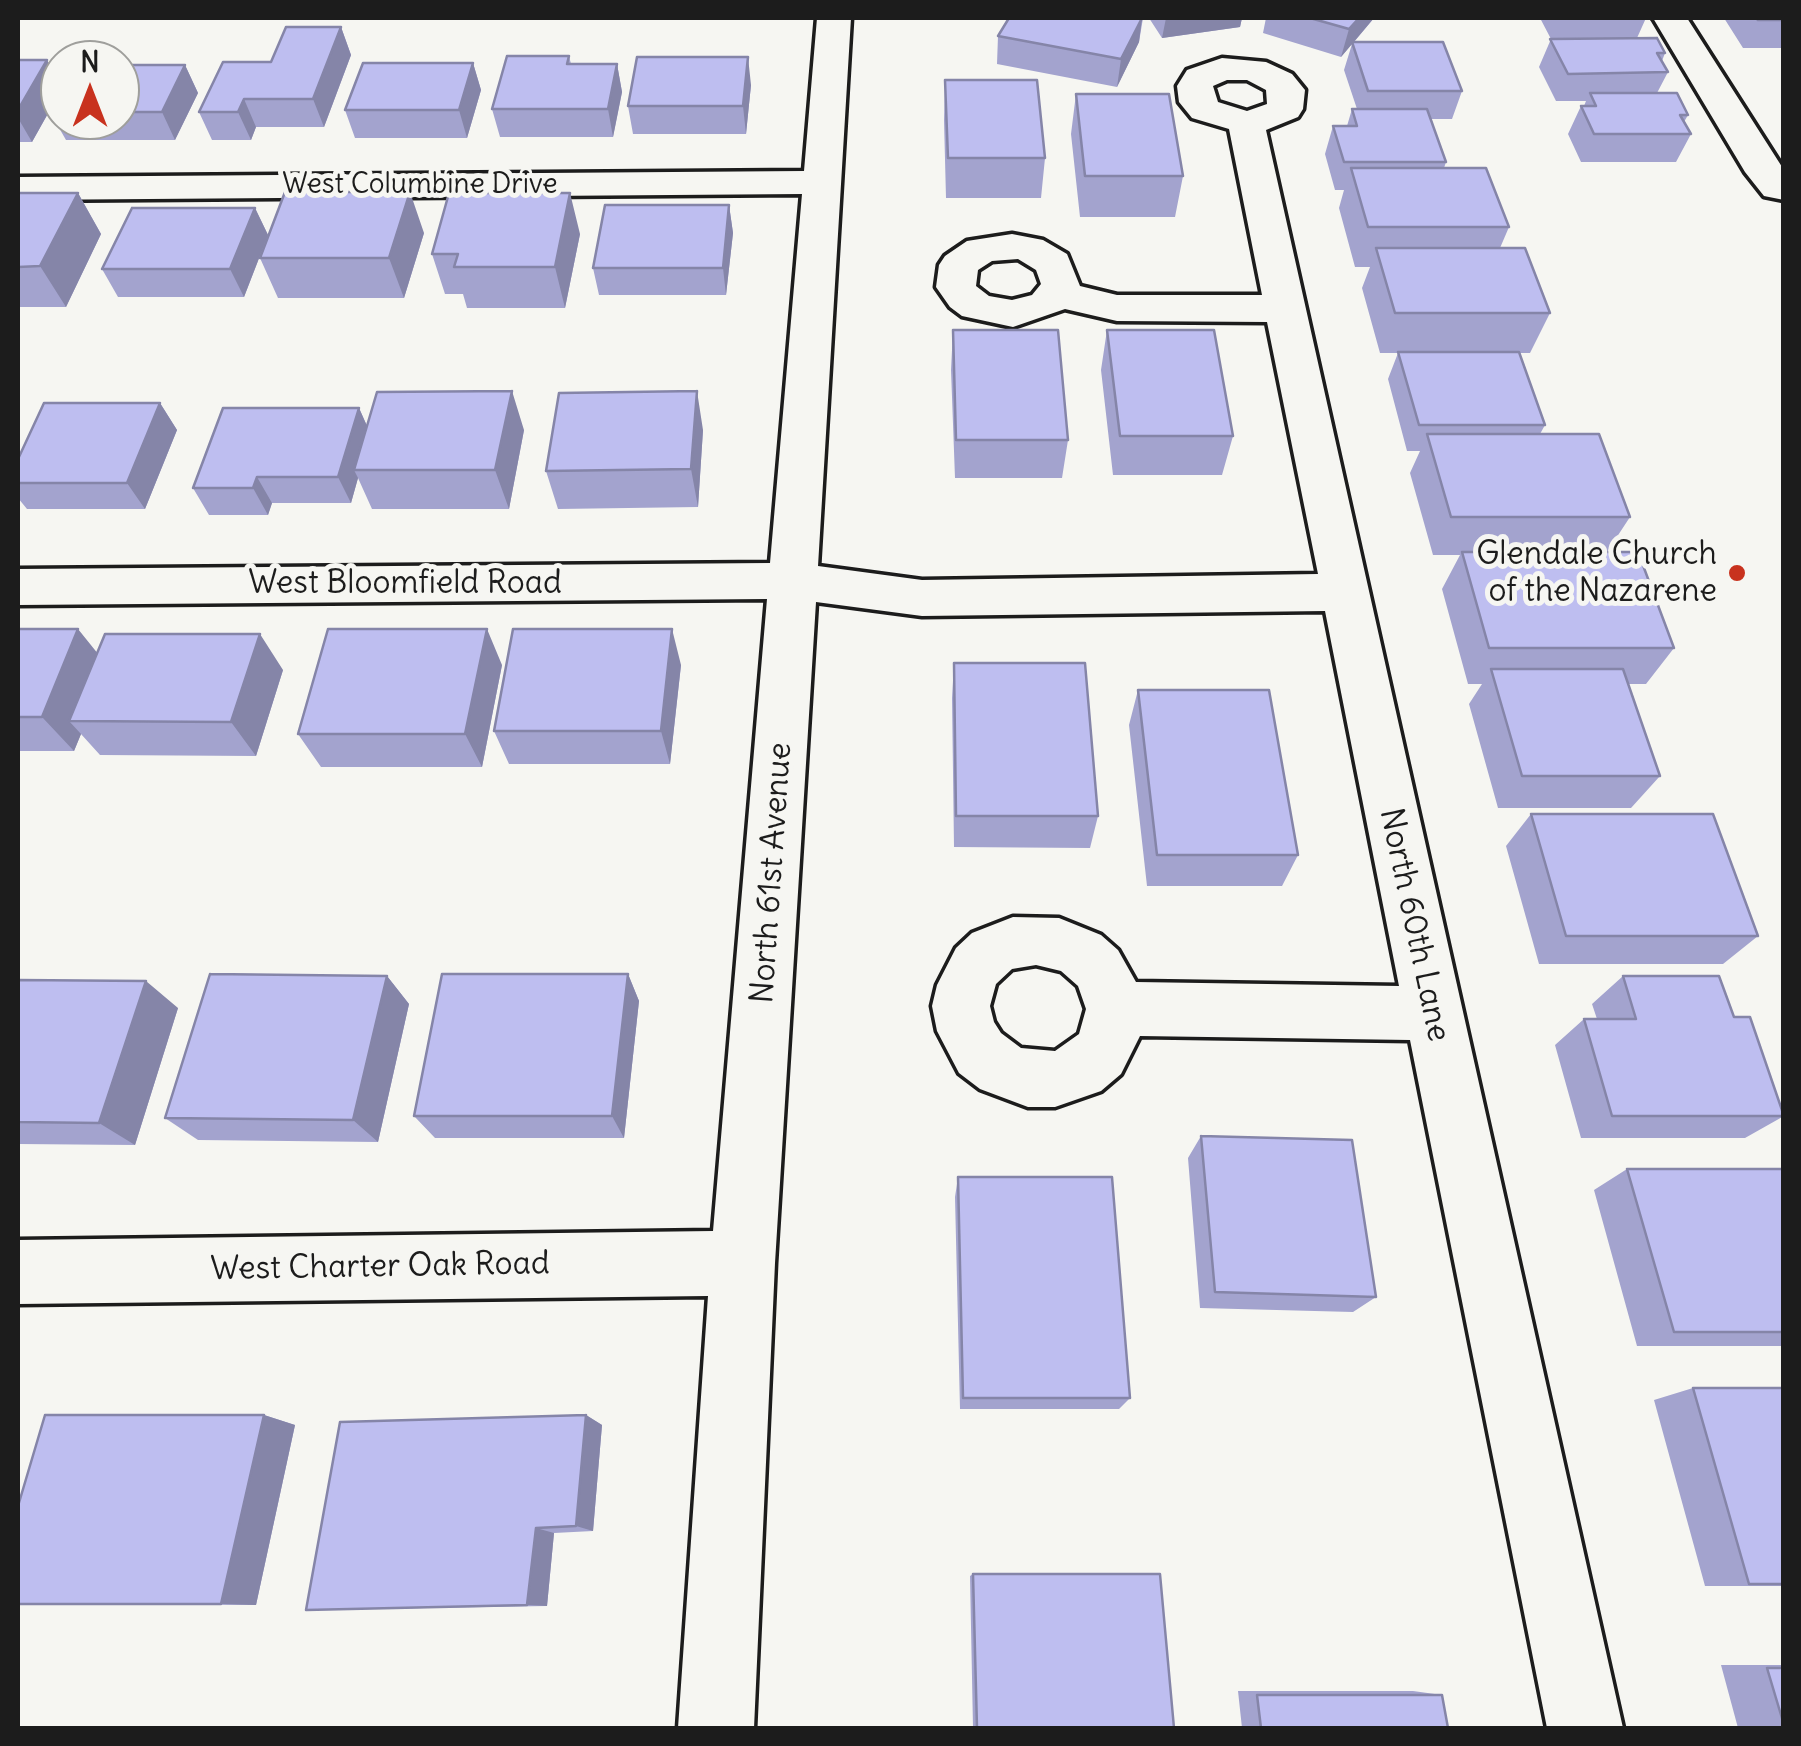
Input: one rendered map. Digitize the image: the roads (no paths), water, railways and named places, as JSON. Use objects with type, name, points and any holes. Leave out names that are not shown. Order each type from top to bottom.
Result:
[{"type":"street","name":"North 61st Avenue","points":[[716,1728],[744,1262],[834,18]]},
{"type":"street","points":[[1670,18],[1758,164],[1780,188]]},
{"type":"street","name":"North 60th Lane","points":[[1246,122],[1584,1728]]},
{"type":"street","name":"West Columbine Drive","points":[[18,188],[822,182]]},
{"type":"street","points":[[1056,294],[1118,308],[1284,308]]},
{"type":"street","name":"West Bloomfield Road","points":[[18,587],[793,581],[922,598],[1340,575]]},
{"type":"street","points":[[1115,1009],[1433,1013]]},
{"type":"street","name":"West Charter Oak Road","points":[[18,1272],[744,1262]]},
{"type":"place","name":"Glendale Church of the Nazarene","points":[[1737,573]]}]
